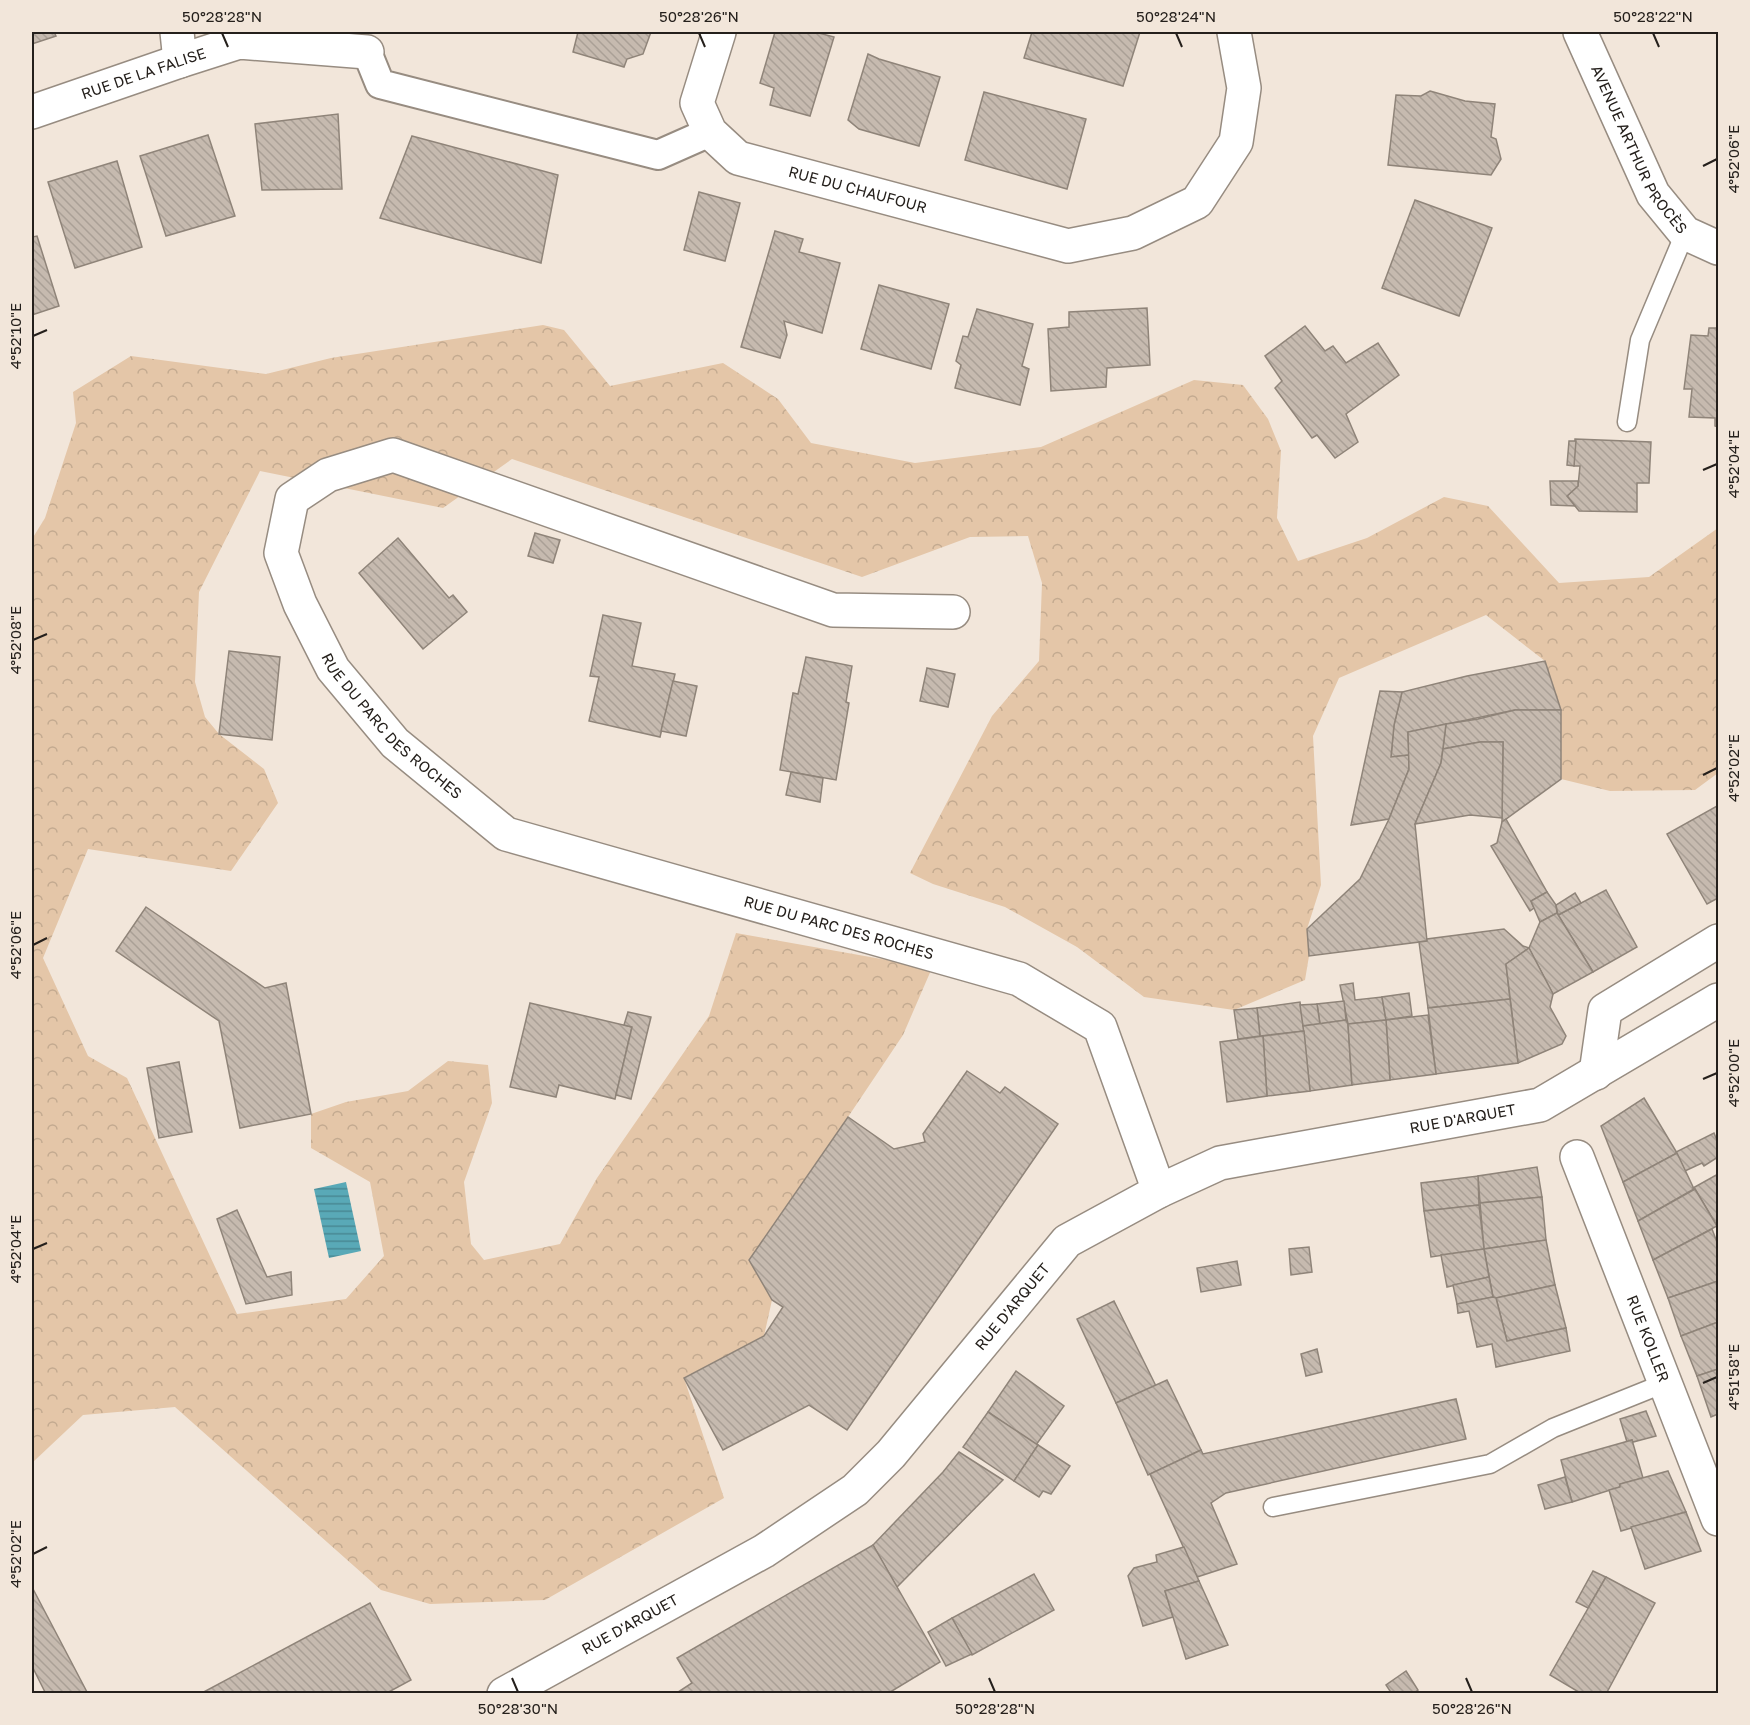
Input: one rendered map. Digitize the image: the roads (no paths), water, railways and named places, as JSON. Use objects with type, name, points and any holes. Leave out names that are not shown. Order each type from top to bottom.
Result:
[{"type":"street","points":[[367,52],[380,84],[658,155],[710,132],[697,103],[719,32]]},
{"type":"street","name":"RUE DU CHAUFOUR","points":[[710,132],[738,158],[1068,246],[1133,233],[1197,202],[1236,142],[1244,88],[1234,32]]},
{"type":"street","name":"AVENUE ARTHUR PROCÈS","points":[[1580,32],[1653,194],[1686,233],[1719,248]]},
{"type":"street","name":"RUE DE LA FALISE","points":[[32,112],[178,46],[239,42],[367,52]]},
{"type":"street","name":"RUE DU PARC DES ROCHES","points":[[953,612],[833,610],[393,455],[328,475],[292,499],[281,553],[300,604],[333,669],[395,743],[506,834],[1019,979],[1100,1027],[1159,1191]]},
{"type":"street","points":[[1596,1073],[1605,1010],[1719,941]]},
{"type":"street","name":"RUE D'ARQUET","points":[[504,1694],[764,1551],[855,1490],[891,1454],[1068,1241],[1159,1191],[1220,1163],[1540,1105],[1719,1000]]},
{"type":"street","name":"RUE KOLLER","points":[[1577,1157],[1719,1519]]},
{"type":"lane","points":[[1627,422],[1640,340],[1686,233]]},
{"type":"lane","points":[[1273,1507],[1490,1464],[1553,1428],[1665,1383]]},
{"type":"water","points":[[346,1182],[361,1251],[329,1258],[314,1189]]}]
